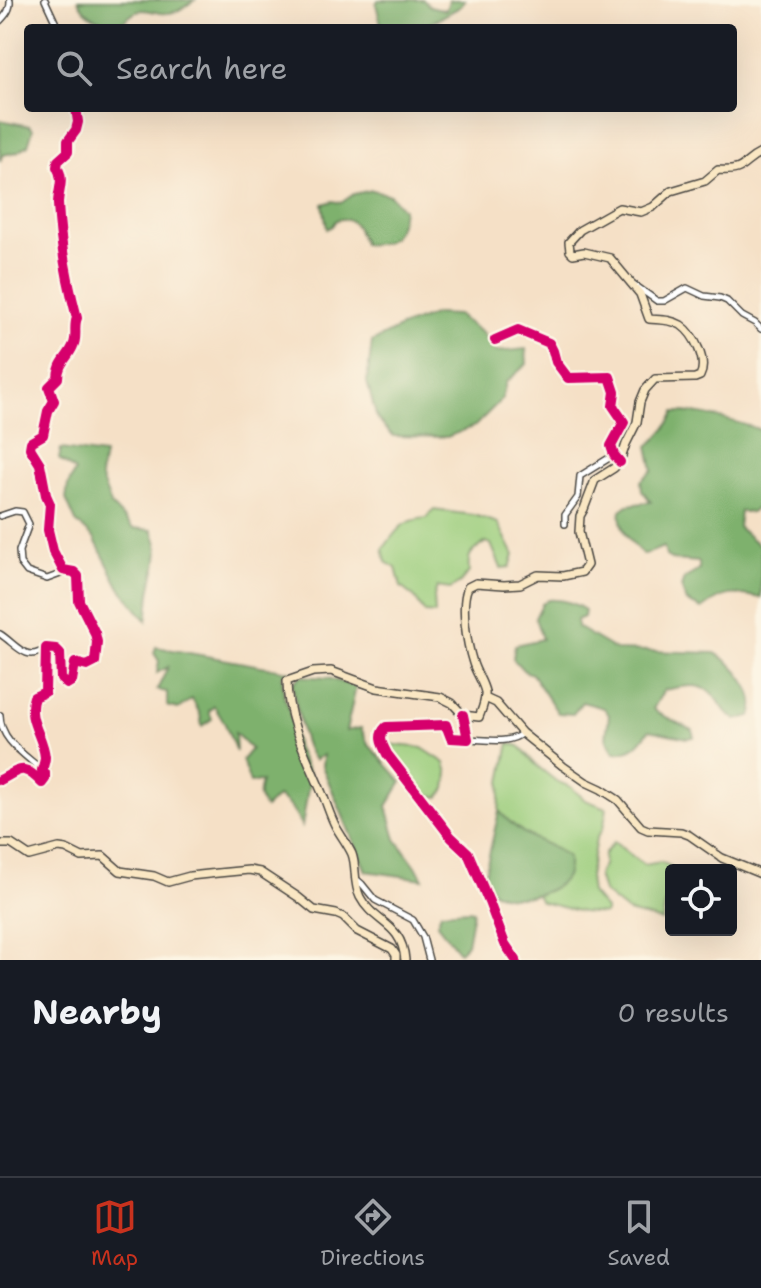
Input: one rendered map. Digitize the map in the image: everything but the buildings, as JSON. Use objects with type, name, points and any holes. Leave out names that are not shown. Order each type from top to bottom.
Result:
[{"type":"main road","points":[[405,960],[403,943],[365,906],[357,892],[353,856],[334,824],[304,753],[287,681],[313,672],[331,671],[377,688],[440,697],[452,703],[463,715],[479,717],[485,689],[473,665],[467,637],[464,600],[468,587],[476,583],[520,584],[538,575],[563,576],[582,572],[587,565],[579,532],[580,516],[595,480],[620,462],[637,422],[645,390],[655,379],[695,378],[703,371],[701,355],[692,337],[681,326],[666,320],[649,319],[640,294],[610,258],[584,252],[573,254],[569,242],[580,230],[619,208],[641,212],[653,207],[671,191],[705,181],[718,170],[733,171],[747,165],[761,153]]},
{"type":"main road","points":[[485,698],[496,703],[522,733],[586,782],[618,800],[641,827],[689,835],[722,858],[761,874]]},
{"type":"main road","points":[[0,844],[11,844],[29,856],[59,848],[82,857],[103,856],[120,871],[154,876],[168,882],[190,876],[249,870],[260,872],[314,910],[343,917],[357,931],[392,949],[396,960]]},
{"type":"street","points":[[0,21],[7,15],[10,0]]},
{"type":"street","points":[[45,0],[56,24]]},
{"type":"street","points":[[67,572],[53,551],[47,523],[50,504],[40,464],[30,448],[31,442],[43,435],[48,411],[54,401],[49,387],[58,378],[58,369],[75,343],[74,324],[77,318],[66,277],[58,200],[62,180],[57,167],[58,161],[68,152],[68,141],[76,130],[77,112]]},
{"type":"street","points":[[628,280],[657,301],[664,301],[687,288],[704,296],[720,298],[761,329]]},
{"type":"street","points":[[495,340],[518,330],[549,343],[556,362],[568,378],[610,377],[615,392],[613,406],[624,422],[611,446],[620,462]]},
{"type":"street","points":[[565,524],[565,515],[578,497],[580,476],[614,455]]},
{"type":"street","points":[[0,516],[23,512],[29,524],[19,551],[20,563],[27,572],[47,579],[67,572],[78,576],[79,601],[95,633],[96,658],[87,666],[75,663],[72,681],[67,684],[61,679],[60,653],[56,649],[46,648],[31,655],[0,634]]},
{"type":"street","points":[[42,770],[46,758],[34,725],[31,705],[34,697],[45,692],[46,648]]},
{"type":"street","points":[[0,715],[2,730],[15,747],[45,773],[42,783],[33,774],[20,770],[0,780]]},
{"type":"street","points":[[463,715],[468,739]]},
{"type":"street","points":[[516,960],[505,944],[468,853],[451,837],[387,754],[380,739],[386,727],[446,725],[451,738],[468,739],[508,740],[522,733]]},
{"type":"street","points":[[354,878],[375,900],[413,920],[423,937],[429,960]]},
{"type":"green space","points":[[78,0],[195,0],[175,12],[142,10],[119,23],[112,23],[92,16]]},
{"type":"green space","points":[[378,0],[423,0],[430,6],[446,10],[449,0],[465,0],[460,7],[429,24],[381,24],[376,4]]},
{"type":"green space","points":[[0,120],[33,129],[28,145],[17,152],[3,155],[0,161]]},
{"type":"green space","points":[[372,190],[390,195],[403,209],[399,226],[392,237],[380,243],[363,244],[357,228],[347,219],[336,220],[327,229],[323,204],[333,201],[341,203],[354,194]]},
{"type":"green space","points":[[436,314],[457,315],[482,333],[496,352],[526,349],[527,364],[506,382],[502,399],[475,426],[447,437],[393,436],[377,419],[367,382],[372,342]]},
{"type":"green space","points":[[675,412],[717,417],[761,432],[761,504],[751,513],[740,511],[738,527],[761,547],[761,598],[730,595],[702,609],[687,602],[681,587],[684,579],[699,570],[699,562],[673,560],[666,556],[664,547],[643,554],[623,528],[621,510],[628,505],[651,502],[642,490],[641,481],[653,470],[648,446],[664,430]]},
{"type":"green space","points":[[61,449],[104,455],[100,476],[111,505],[133,528],[152,530],[158,552],[147,621],[120,588],[94,538],[76,522],[66,499],[75,471],[59,459]]},
{"type":"green space","points":[[433,510],[474,515],[498,523],[514,555],[510,567],[501,568],[491,544],[486,542],[477,548],[470,557],[469,572],[460,583],[450,589],[437,587],[435,614],[425,613],[415,598],[401,587],[396,568],[386,562],[383,549],[401,527],[427,518]]},
{"type":"green space","points":[[548,600],[567,602],[585,610],[584,617],[577,620],[577,627],[616,650],[715,653],[744,680],[752,698],[751,716],[736,720],[712,694],[700,687],[664,690],[653,709],[692,730],[694,737],[649,730],[635,747],[614,752],[606,738],[609,715],[604,708],[582,702],[573,714],[558,713],[532,674],[524,671],[513,659],[515,645],[542,639],[535,618],[542,604]]},
{"type":"green space","points":[[156,647],[289,671],[282,676],[284,697],[297,749],[310,776],[302,827],[281,799],[277,797],[265,808],[259,796],[261,782],[250,783],[242,760],[251,749],[235,733],[236,752],[214,706],[209,711],[212,719],[202,726],[192,699],[178,709],[167,706],[167,692],[157,690],[168,667],[157,673],[159,661],[154,653]]},
{"type":"green space","points":[[300,676],[328,678],[356,687],[346,731],[361,728],[368,744],[402,782],[387,806],[396,839],[423,879],[366,871],[322,766],[323,755],[314,760],[306,745],[293,687]]},
{"type":"green space","points":[[509,743],[519,746],[556,781],[571,787],[585,800],[607,808],[603,828],[596,839],[589,877],[591,893],[605,909],[605,914],[541,902],[537,895],[558,885],[568,857],[522,832],[499,811]]},
{"type":"green space","points":[[388,744],[422,748],[445,763],[448,773],[446,789],[439,797],[424,795]]},
{"type":"green space","points":[[499,811],[522,832],[568,857],[567,874],[559,884],[536,895],[522,897],[497,893],[488,887],[484,877]]},
{"type":"green space","points":[[614,842],[644,865],[665,864],[662,921],[628,912],[603,892],[598,875],[604,854]]},
{"type":"green space","points":[[473,911],[467,944],[459,952],[437,924],[441,912]]},
{"type":"cycle path","points":[[0,780],[22,770],[42,783],[45,779],[42,770],[44,749],[33,720],[32,705],[34,697],[45,692],[46,648],[56,649],[60,653],[61,679],[67,684],[72,681],[75,663],[87,666],[95,662],[97,642],[79,601],[78,576],[63,570],[53,551],[48,530],[50,504],[40,464],[30,448],[31,442],[43,435],[48,411],[54,401],[49,387],[58,378],[75,339],[77,318],[62,247],[58,204],[61,181],[57,167],[58,161],[68,152],[68,141],[76,130],[77,112]]},
{"type":"cycle path","points":[[495,340],[518,330],[549,343],[556,362],[568,378],[610,377],[615,392],[613,406],[624,422],[611,446],[620,462]]},
{"type":"cycle path","points":[[463,715],[468,739],[451,738],[446,725],[386,727],[381,740],[387,754],[451,837],[468,853],[505,944],[516,960]]}]
